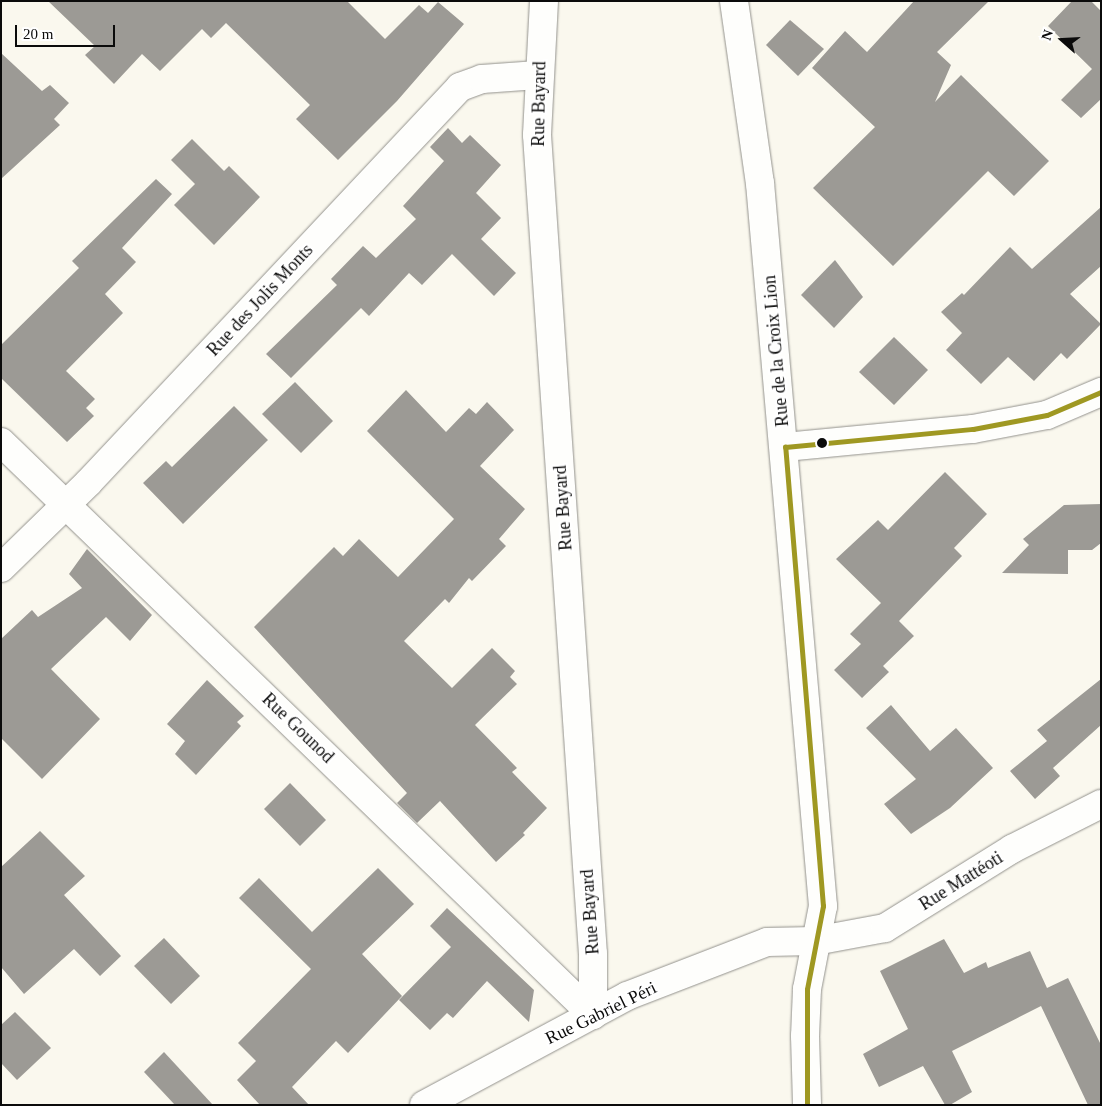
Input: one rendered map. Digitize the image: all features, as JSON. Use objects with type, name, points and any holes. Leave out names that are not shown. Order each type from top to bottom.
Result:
[{"type":"street","name":"Rue Bayard","points":[[544,1],[538,75],[537,136],[593,954],[593,1015]]},
{"type":"street","name":"Rue de la Croix Lion","points":[[734,1],[760,183],[785,447],[823,906],[815,941],[805,1036],[807,1105]]},
{"type":"street","name":"Rue des Jolis Monts","points":[[1,568],[68,504],[460,86],[482,79],[538,75]]},
{"type":"street","points":[[785,447],[973,429],[1047,415],[1101,392]]},
{"type":"street","name":"Rue Gounod","points":[[1,442],[68,504],[593,1015]]},
{"type":"street","name":"Rue Mattéoti","points":[[815,941],[885,928],[1012,849],[1101,804]]},
{"type":"street","name":"Rue Gabriel Péri","points":[[424,1105],[628,996],[767,942],[815,941]]},
{"type":"building","points":[[48,1],[347,1],[385,39],[419,5],[428,13],[438,2],[464,24],[397,101],[338,160],[296,119],[310,105],[226,23],[211,38],[202,29],[160,71],[142,54],[114,84],[85,55],[95,46]]},
{"type":"building","points":[[914,1],[989,1],[937,52],[951,65],[935,102],[961,75],[1049,161],[1014,196],[988,171],[893,266],[813,188],[875,127],[812,68],[845,31],[867,52]]},
{"type":"building","points":[[1072,1],[1091,1],[1101,11],[1101,99],[1081,118],[1061,100],[1092,69],[1048,26]]},
{"type":"building","points":[[790,20],[824,49],[798,76],[766,45]]},
{"type":"building","points":[[1,53],[42,91],[50,85],[69,103],[54,119],[60,125],[1,179]]},
{"type":"building","points":[[448,128],[462,143],[470,135],[501,165],[476,193],[501,218],[481,239],[516,273],[494,296],[452,254],[422,285],[409,273],[369,316],[361,308],[291,378],[266,354],[337,285],[331,279],[363,246],[376,258],[416,219],[403,206],[444,161],[430,147]]},
{"type":"building","points":[[192,139],[224,171],[229,166],[260,197],[214,245],[174,205],[195,184],[171,160]]},
{"type":"building","points":[[156,179],[172,194],[122,248],[136,262],[105,294],[123,313],[66,371],[95,399],[86,408],[94,416],[67,442],[1,378],[1,345],[79,268],[72,261]]},
{"type":"building","points":[[1101,207],[1101,266],[1070,294],[1101,324],[1067,359],[1061,353],[1034,381],[1008,357],[981,384],[946,350],[962,333],[941,312],[962,293],[964,295],[1010,247],[1032,269]]},
{"type":"building","points":[[835,260],[863,297],[834,328],[801,295]]},
{"type":"building","points":[[894,337],[928,370],[894,405],[859,372]]},
{"type":"building","points":[[295,382],[333,421],[301,453],[262,414]]},
{"type":"building","points":[[406,390],[446,432],[469,408],[476,414],[487,402],[514,430],[480,466],[525,509],[499,539],[506,546],[472,581],[469,578],[449,603],[445,599],[404,641],[452,688],[492,648],[515,671],[510,677],[517,684],[475,725],[517,768],[512,772],[547,808],[523,833],[525,835],[496,862],[440,801],[417,823],[397,803],[407,793],[254,627],[334,547],[343,556],[359,539],[398,577],[454,519],[367,431]]},
{"type":"building","points":[[234,406],[268,440],[183,524],[143,483],[166,461],[172,467]]},
{"type":"building","points":[[945,472],[987,514],[954,548],[962,556],[899,621],[914,636],[883,666],[889,672],[862,698],[834,670],[861,644],[850,634],[881,603],[836,559],[878,520],[888,530]]},
{"type":"building","points":[[1101,504],[1101,543],[1092,550],[1068,550],[1068,574],[1002,573],[1029,545],[1023,539],[1064,505]]},
{"type":"building","points":[[87,549],[152,615],[130,641],[106,617],[51,669],[100,719],[42,779],[1,738],[1,639],[32,610],[38,617],[82,588],[69,574]]},
{"type":"building","points":[[1101,679],[1101,725],[1053,768],[1060,776],[1035,799],[1010,771],[1047,741],[1037,730]]},
{"type":"building","points":[[207,680],[244,716],[237,722],[241,726],[196,775],[175,754],[185,741],[167,724]]},
{"type":"building","points":[[891,705],[930,751],[956,728],[993,768],[950,808],[911,834],[884,804],[916,779],[866,728]]},
{"type":"building","points":[[290,783],[326,820],[300,846],[264,809]]},
{"type":"building","points":[[40,831],[85,876],[64,895],[121,956],[100,976],[74,949],[24,994],[1,967],[1,867]]},
{"type":"building","points":[[378,868],[414,904],[362,954],[402,996],[348,1053],[336,1041],[292,1087],[309,1105],[260,1105],[237,1080],[256,1061],[238,1043],[311,969],[239,898],[259,878],[312,932]]},
{"type":"building","points":[[447,908],[534,990],[529,1022],[487,981],[453,1018],[447,1013],[430,1030],[399,1000],[451,947],[430,926]]},
{"type":"building","points":[[164,938],[200,976],[171,1004],[134,966]]},
{"type":"building","points":[[944,939],[964,973],[986,962],[988,968],[1030,951],[1047,988],[1068,978],[1101,1045],[1101,1105],[1088,1105],[1041,1006],[952,1051],[972,1092],[950,1105],[945,1105],[923,1066],[879,1087],[863,1054],[908,1029],[880,971]]},
{"type":"building","points":[[15,1012],[51,1048],[17,1080],[1,1063],[1,1025]]},
{"type":"building","points":[[164,1052],[213,1105],[175,1105],[144,1072]]},
{"type":"transit line","name":"N","points":[[807,1105],[807,989],[823,906],[785,447],[973,429],[1047,415],[1101,392]]}]
